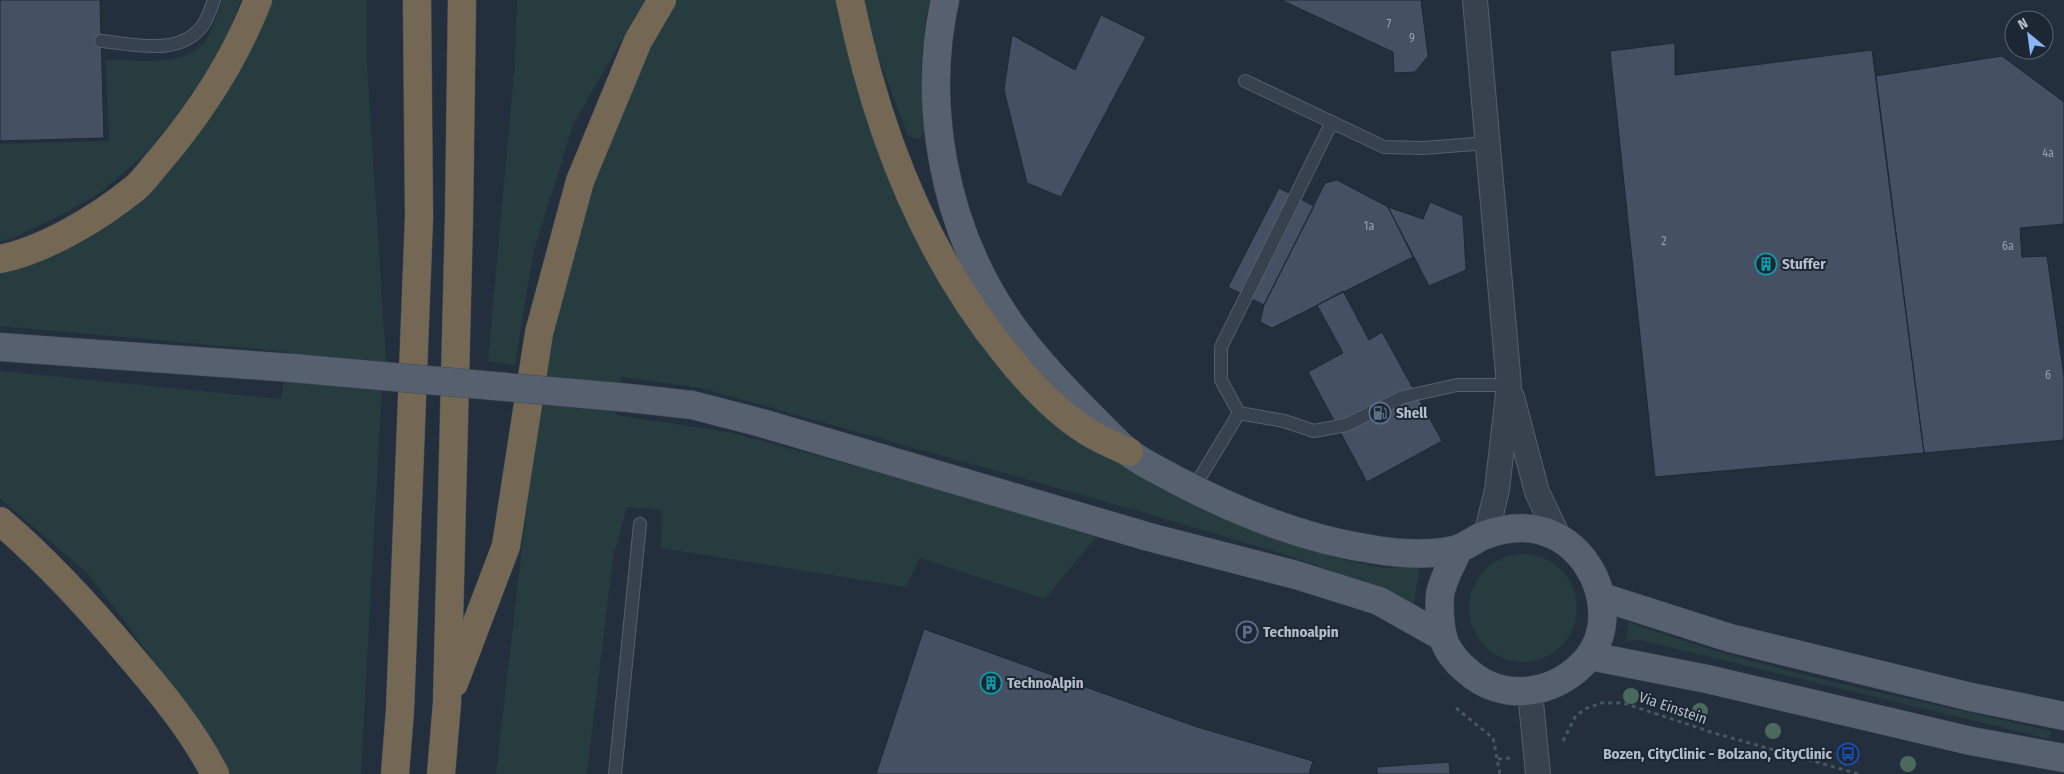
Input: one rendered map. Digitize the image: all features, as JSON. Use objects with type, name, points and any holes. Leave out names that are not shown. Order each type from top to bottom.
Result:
[{"type":"highway","points":[[0,259],[18,255],[72,230],[135,188],[177,140],[202,106],[243,38],[258,0]]},
{"type":"highway","points":[[395,774],[400,710],[416,321],[418,216],[417,0]]},
{"type":"highway","points":[[441,774],[447,703],[460,217],[462,0]]},
{"type":"highway","points":[[447,703],[506,546],[539,333],[580,181],[638,41],[662,0]]},
{"type":"highway","points":[[850,0],[871,86],[889,142],[932,244],[959,290],[996,342],[1030,384],[1087,432],[1129,452]]},
{"type":"highway","points":[[0,521],[97,616],[182,721],[214,774]]},
{"type":"main road","points":[[945,0],[937,63],[939,132],[949,187],[965,240],[1002,313],[1037,360],[1129,452],[1193,489],[1258,518],[1329,541],[1413,555],[1458,550],[1486,535],[1524,526],[1559,538],[1587,562],[1602,597],[1601,627],[1590,656],[1564,681],[1530,692],[1502,691],[1476,680],[1456,661],[1443,637],[1440,595],[1458,550]]},
{"type":"main road","points":[[0,347],[292,368],[692,405],[758,422],[1149,537],[1296,575],[1379,601],[1443,637]]},
{"type":"main road","points":[[1602,597],[1730,638],[1971,697],[2064,716]]},
{"type":"main road","points":[[1590,656],[1707,679],[1971,741],[2064,758]]},
{"type":"street","points":[[1475,0],[1510,385],[1537,492],[1559,538]]},
{"type":"street","points":[[1486,535],[1497,490],[1501,445],[1510,385]]},
{"type":"street","points":[[1530,692],[1537,764]]},
{"type":"lane","points":[[101,41],[160,46],[184,42],[203,25],[214,0]]},
{"type":"lane","points":[[1245,80],[1384,147],[1424,148],[1488,143]]},
{"type":"lane","points":[[1332,122],[1220,347],[1221,380],[1240,413],[1284,421],[1314,431],[1346,425],[1403,398],[1457,384],[1510,385]]},
{"type":"lane","points":[[1193,489],[1240,413]]},
{"type":"lane","points":[[615,774],[640,524]]},
{"type":"path","name":"Via Einstein","points":[[1498,759],[1537,764],[1559,748],[1575,717],[1585,708],[1601,703],[1623,703],[1714,733],[1859,774]]},
{"type":"path","points":[[1456,708],[1493,738],[1500,774]]},
{"type":"green space","points":[[222,0],[241,0],[222,49],[176,117],[144,155],[100,193],[61,215],[13,238],[0,241],[0,144],[109,141],[106,60],[162,61],[176,59],[189,54],[208,37]]},
{"type":"green space","points":[[270,0],[367,0],[367,63],[386,361],[381,404],[361,774],[230,774],[224,759],[121,616],[87,573],[0,498],[0,371],[281,399],[289,352],[0,326],[0,268],[152,187],[197,136],[252,49]]},
{"type":"green space","points":[[517,0],[645,0],[573,125],[533,254],[515,365],[488,361],[515,61]]},
{"type":"green space","points":[[678,0],[840,0],[901,185],[1024,372],[1261,533],[1341,559],[1383,568],[1420,567],[1413,607],[1364,582],[1280,553],[1135,510],[701,388],[621,377],[616,415],[728,432],[923,484],[1096,537],[1045,599],[920,558],[906,587],[661,548],[662,510],[627,507],[613,558],[587,774],[496,774],[537,417],[573,235],[610,132],[653,39]]},
{"type":"green space","points":[[865,0],[931,0],[926,16],[921,66],[926,130],[919,139],[908,136],[876,51]]},
{"type":"green space","points":[[1523,554],[1544,558],[1561,570],[1573,587],[1577,608],[1573,629],[1561,646],[1544,658],[1523,662],[1502,658],[1485,646],[1473,629],[1469,608],[1473,587],[1485,570],[1502,558]]},
{"type":"green space","points":[[1629,622],[1680,640],[1785,670],[2051,731],[2049,739],[1640,640],[1626,641]]},
{"type":"building","points":[[0,0],[100,0],[104,138],[0,141]]},
{"type":"building","points":[[1281,0],[1421,0],[1428,56],[1415,72],[1394,73],[1393,52]]},
{"type":"building","points":[[1101,15],[1146,37],[1061,197],[1027,183],[1004,90],[1012,35],[1075,70]]},
{"type":"building","name":"Stuffer","points":[[1675,43],[1675,75],[1872,50],[1924,453],[1655,477],[1610,51]]},
{"type":"building","points":[[2002,56],[2004,60],[2007,60],[2064,102],[2064,224],[2020,228],[2022,257],[2047,256],[2064,377],[2064,440],[1924,453],[1876,76]]},
{"type":"building","points":[[1337,180],[1388,207],[1413,257],[1272,328],[1260,322],[1264,305],[1325,183]]},
{"type":"building","points":[[1279,188],[1314,206],[1264,305],[1228,287]]},
{"type":"building","points":[[1430,202],[1463,216],[1466,270],[1429,286],[1388,207],[1423,219]]},
{"type":"building","points":[[1343,291],[1369,340],[1382,332],[1442,441],[1367,482],[1308,372],[1343,353],[1317,305]]},
{"type":"building","name":"TechnoAlpin","points":[[924,629],[1197,727],[1313,761],[1309,774],[876,774]]},
{"type":"building","points":[[1449,762],[1450,774],[1377,774],[1377,767]]},
{"type":"place","name":"Stuffer","points":[[1766,264]]},
{"type":"place","name":"Shell","points":[[1380,413]]},
{"type":"place","name":"Technoalpin","points":[[1247,632]]},
{"type":"place","name":"TechnoAlpin","points":[[991,683]]},
{"type":"place","name":"Bozen, CityClinic - Bolzano, CityClinic","points":[[1848,754]]}]
